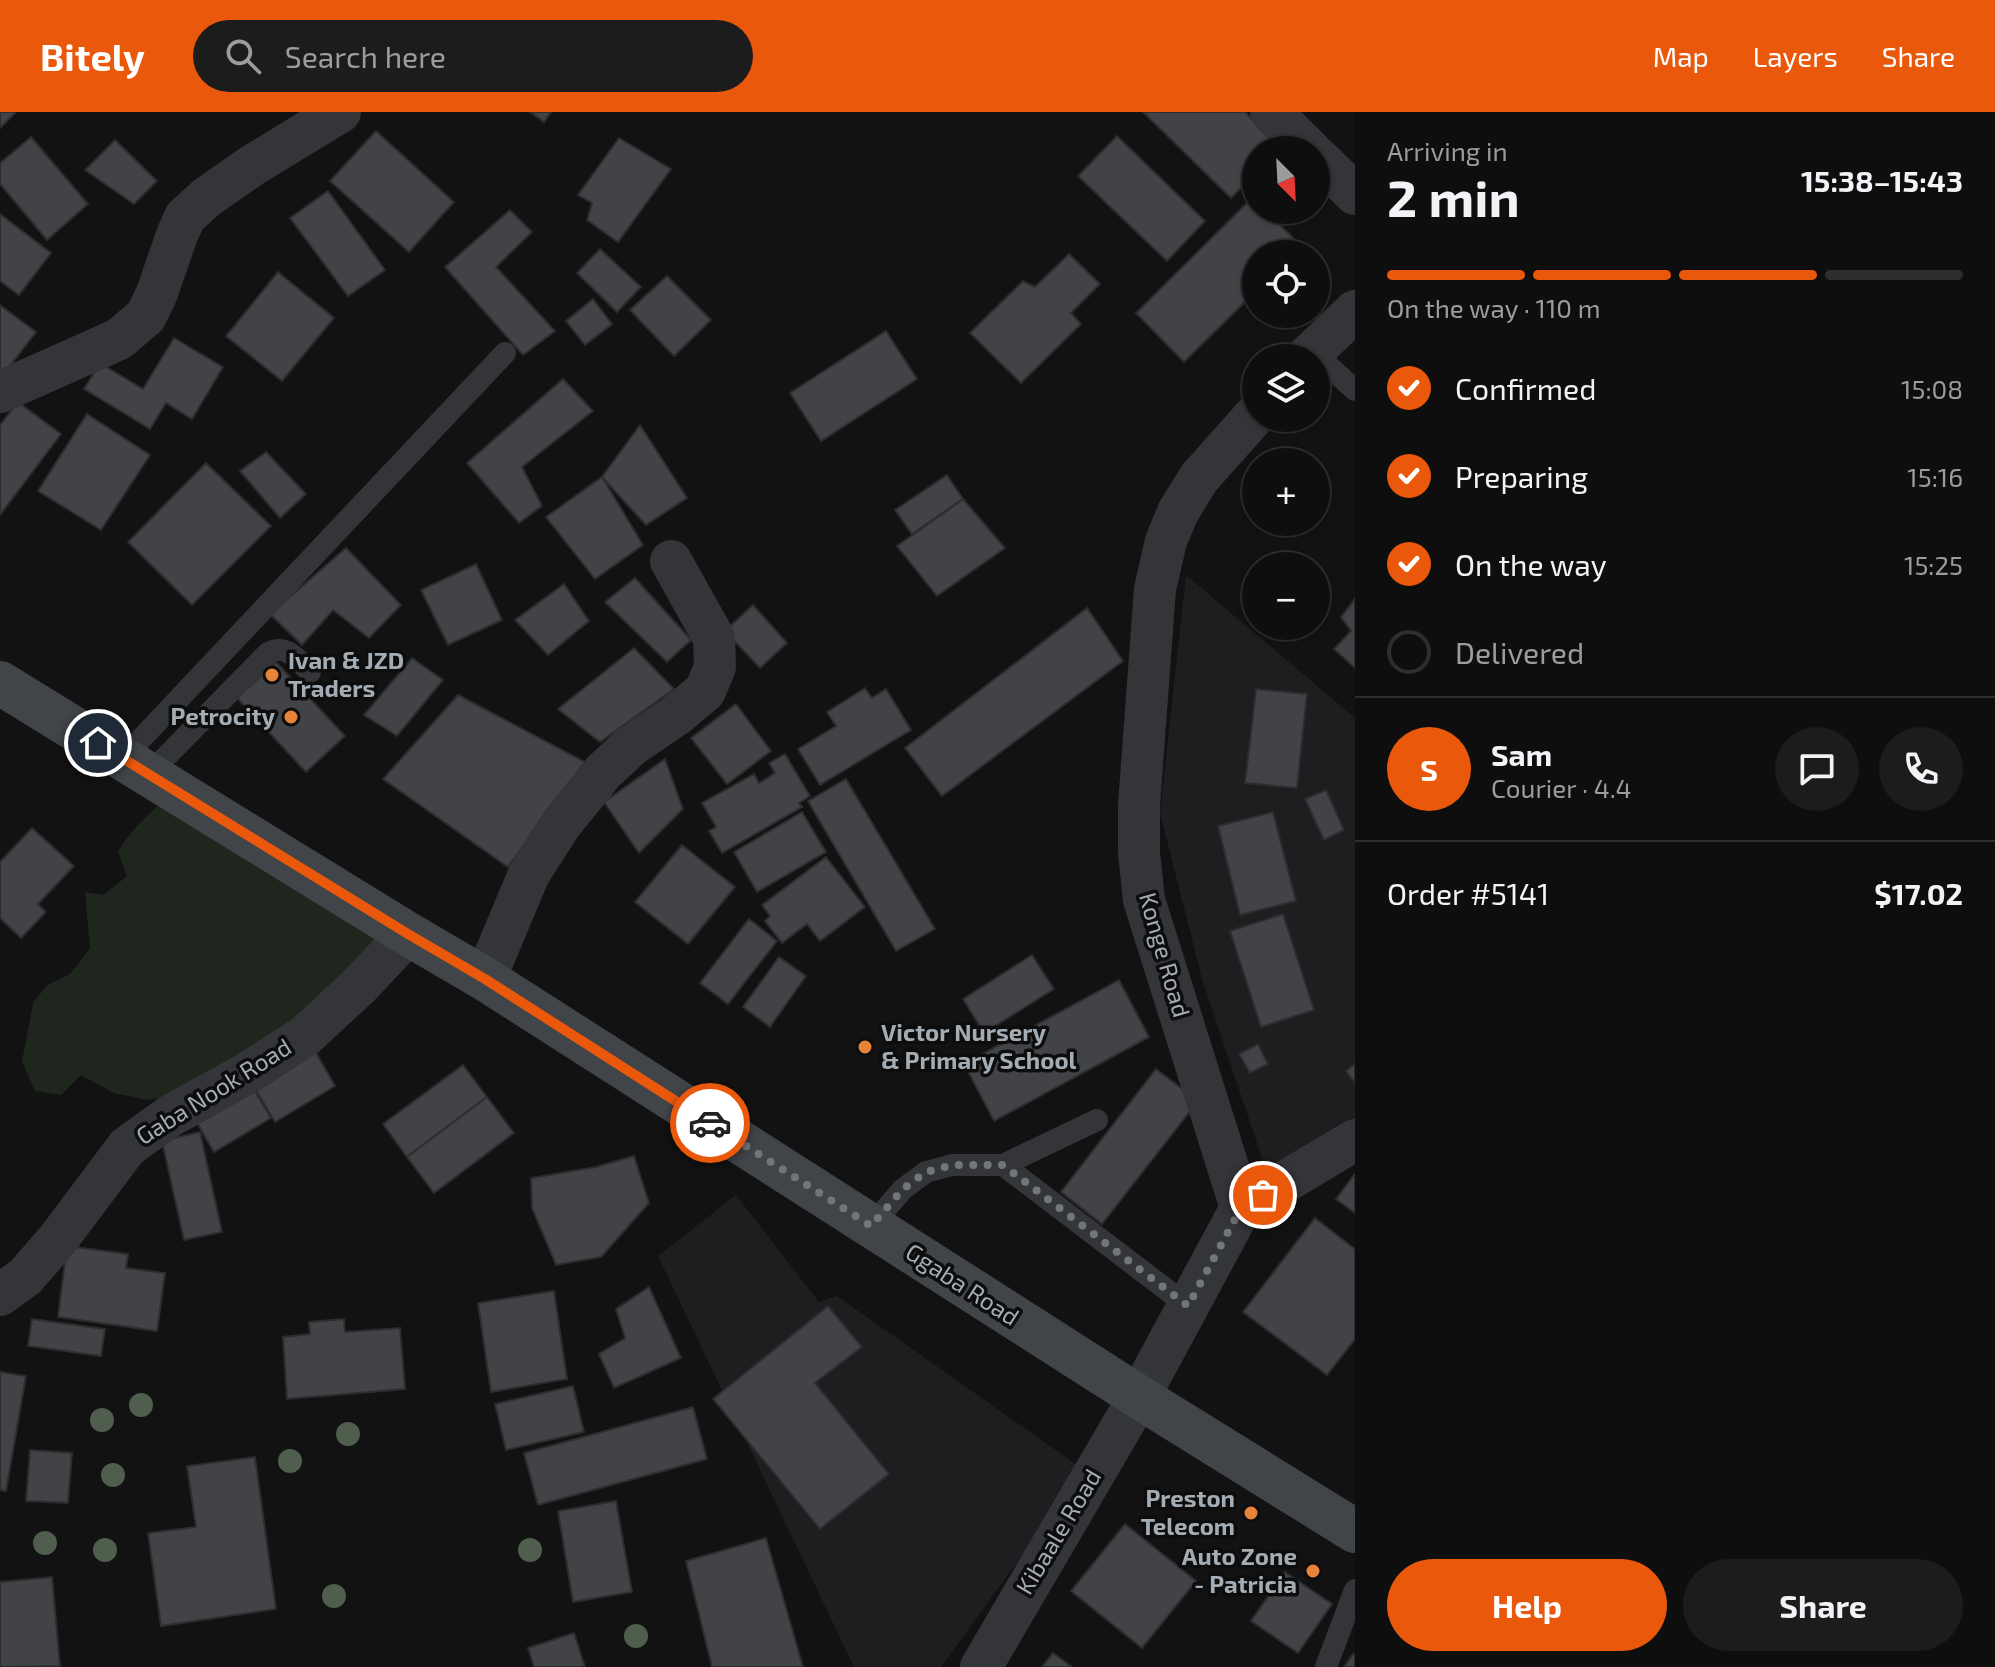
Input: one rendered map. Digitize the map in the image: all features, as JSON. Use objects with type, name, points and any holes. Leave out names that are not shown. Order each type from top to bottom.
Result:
[{"type":"main road","name":"Ggaba Road","points":[[0,683],[485,979],[1139,1397],[1355,1531]]},
{"type":"street","points":[[0,392],[119,339],[146,316],[185,217],[207,197],[253,165],[340,112]]},
{"type":"street","points":[[1271,112],[1296,136]]},
{"type":"street","points":[[1330,170],[1355,194]]},
{"type":"street","points":[[1320,344],[1355,311]]},
{"type":"street","name":"Konge Road","points":[[1241,1208],[1144,900],[1139,853],[1139,805],[1155,589],[1166,541],[1178,512],[1199,478],[1242,430]]},
{"type":"street","points":[[485,979],[529,874],[561,824],[603,772],[622,754],[705,691],[715,667],[714,638],[671,561]]},
{"type":"street","name":"Gaba Nook Road","points":[[0,1295],[25,1277],[58,1239],[127,1147],[170,1116],[246,1074],[305,1036],[359,986],[408,934]]},
{"type":"street","points":[[1139,1397],[1241,1208],[1355,1140]]},
{"type":"street","name":"Kibaale Road","points":[[981,1667],[1139,1397]]},
{"type":"lane","points":[[136,766],[505,353]]},
{"type":"lane","points":[[1330,370],[1355,390]]},
{"type":"lane","points":[[136,766],[268,653],[275,650],[288,652],[310,672]]},
{"type":"lane","points":[[871,1226],[903,1189],[926,1172],[952,1165],[1003,1165],[1097,1120]]},
{"type":"lane","points":[[1003,1165],[1188,1306]]},
{"type":"lane","points":[[1326,1667],[1355,1590]]},
{"type":"shaded area","points":[[1186,575],[1242,622],[1242,640],[1263,640],[1355,718],[1355,1130],[1270,1182],[1202,979],[1160,813]]},
{"type":"shaded area","points":[[166,797],[381,931],[368,960],[311,1009],[189,1092],[147,1100],[114,1093],[81,1075],[61,1095],[35,1091],[22,1062],[33,1003],[47,985],[70,974],[90,948],[85,892],[103,895],[127,876],[118,852],[134,830]]},
{"type":"shaded area","points":[[736,1195],[819,1302],[837,1296],[1084,1470],[941,1667],[854,1667],[658,1256]]},
{"type":"building","points":[[0,112],[16,112],[0,128]]},
{"type":"building","points":[[530,112],[551,112],[544,122]]},
{"type":"building","points":[[1143,112],[1245,112],[1270,136],[1242,136],[1242,187],[1231,198]]},
{"type":"building","points":[[376,131],[454,202],[409,252],[330,181]]},
{"type":"building","points":[[1117,136],[1205,221],[1167,261],[1078,176]]},
{"type":"building","points":[[31,137],[88,204],[47,240],[0,184],[0,163]]},
{"type":"building","points":[[619,138],[671,169],[618,242],[587,220],[592,203],[578,195]]},
{"type":"building","points":[[115,140],[157,181],[134,204],[85,170]]},
{"type":"building","points":[[328,191],[385,270],[348,296],[290,218]]},
{"type":"building","points":[[1242,208],[1242,224],[1280,224],[1295,240],[1242,240],[1242,305],[1184,362],[1136,313]]},
{"type":"building","points":[[510,210],[532,232],[496,267],[555,331],[523,355],[445,267]]},
{"type":"building","points":[[0,214],[51,253],[19,295],[0,281]]},
{"type":"building","points":[[600,249],[641,287],[617,312],[577,273]]},
{"type":"building","points":[[1069,254],[1100,284],[1071,313],[1081,324],[1021,383],[970,333],[1023,281],[1035,287]]},
{"type":"building","points":[[278,272],[334,318],[282,381],[226,336]]},
{"type":"building","points":[[667,276],[711,320],[674,356],[630,310]]},
{"type":"building","points":[[593,299],[612,324],[585,345],[566,321]]},
{"type":"building","points":[[0,305],[36,332],[0,379]]},
{"type":"building","points":[[886,331],[917,379],[821,441],[790,393]]},
{"type":"building","points":[[174,338],[223,367],[192,419],[166,403],[150,429],[84,389],[100,363],[143,389]]},
{"type":"building","points":[[563,379],[593,411],[522,467],[542,506],[519,523],[467,463]]},
{"type":"building","points":[[18,402],[61,434],[0,515],[0,425]]},
{"type":"building","points":[[87,414],[150,455],[101,530],[38,491]]},
{"type":"building","points":[[640,425],[687,498],[646,525],[602,477]]},
{"type":"building","points":[[266,452],[306,494],[280,518],[240,471]]},
{"type":"building","points":[[206,463],[271,526],[192,605],[128,542]]},
{"type":"building","points":[[947,475],[963,499],[912,534],[895,510]]},
{"type":"building","points":[[602,477],[643,545],[595,579],[546,517]]},
{"type":"building","points":[[963,499],[1005,548],[937,596],[897,546]]},
{"type":"building","points":[[346,548],[401,605],[369,638],[333,610],[302,645],[270,614]]},
{"type":"building","points":[[476,564],[502,620],[448,645],[421,590]]},
{"type":"building","points":[[635,578],[691,640],[667,662],[605,602]]},
{"type":"building","points":[[564,584],[589,621],[548,655],[515,620]]},
{"type":"building","points":[[1355,599],[1355,668],[1334,649],[1351,631],[1341,617]]},
{"type":"building","points":[[753,605],[787,643],[760,668],[725,631]]},
{"type":"building","points":[[1087,608],[1123,661],[942,796],[905,748]]},
{"type":"building","points":[[634,648],[674,689],[600,742],[558,709]]},
{"type":"building","points":[[412,658],[443,680],[397,736],[364,715]]},
{"type":"building","name":"Petrocity","points":[[276,662],[345,736],[306,772],[237,698]]},
{"type":"building","points":[[865,688],[872,698],[886,689],[911,730],[820,785],[798,749],[836,726],[827,712]]},
{"type":"building","points":[[1256,689],[1307,694],[1297,788],[1245,783]]},
{"type":"building","points":[[458,695],[585,762],[508,867],[383,779]]},
{"type":"building","points":[[736,704],[771,751],[727,784],[691,738]]},
{"type":"building","points":[[785,754],[810,796],[799,803],[802,807],[722,853],[709,831],[716,827],[702,803],[754,774],[759,783],[775,773],[769,763]]},
{"type":"building","points":[[665,759],[683,809],[639,853],[604,802]]},
{"type":"building","points":[[846,779],[935,929],[896,951],[808,801]]},
{"type":"building","points":[[1326,790],[1344,830],[1324,840],[1305,799]]},
{"type":"building","points":[[802,812],[826,852],[757,892],[734,852]]},
{"type":"building","points":[[1273,812],[1296,901],[1240,915],[1218,826]]},
{"type":"building","points":[[32,828],[74,866],[38,904],[46,912],[21,938],[0,918],[0,862]]},
{"type":"building","points":[[682,845],[735,887],[688,944],[635,902]]},
{"type":"building","points":[[826,857],[865,907],[820,941],[807,924],[782,943],[765,921],[770,916],[762,905]]},
{"type":"building","points":[[1283,914],[1314,1010],[1261,1027],[1230,931]]},
{"type":"building","points":[[749,919],[777,941],[728,1004],[700,983]]},
{"type":"building","points":[[1032,955],[1054,989],[984,1033],[963,999]]},
{"type":"building","points":[[779,957],[806,976],[770,1027],[743,1007]]},
{"type":"building","points":[[1119,980],[1149,1037],[994,1121],[964,1064]]},
{"type":"building","points":[[1258,1044],[1268,1064],[1250,1073],[1239,1054]]},
{"type":"building","points":[[315,1051],[335,1086],[275,1122],[254,1087]]},
{"type":"building","points":[[1355,1064],[1355,1083],[1346,1071]]},
{"type":"building","points":[[463,1065],[487,1097],[407,1157],[383,1124]]},
{"type":"building","points":[[1156,1069],[1198,1101],[1102,1224],[1061,1192]]},
{"type":"building","points":[[253,1088],[271,1118],[214,1152],[196,1121]]},
{"type":"building","points":[[487,1097],[514,1133],[434,1193],[407,1157]]},
{"type":"building","points":[[200,1132],[222,1232],[184,1240],[162,1141]]},
{"type":"building","points":[[634,1156],[649,1203],[601,1257],[556,1265],[532,1208],[531,1178],[596,1167]]},
{"type":"building","points":[[1355,1176],[1355,1213],[1336,1199]]},
{"type":"building","points":[[1315,1218],[1355,1249],[1355,1339],[1327,1375],[1243,1312]]},
{"type":"building","points":[[67,1246],[128,1254],[126,1268],[165,1273],[157,1331],[58,1317]]},
{"type":"building","points":[[649,1287],[681,1358],[614,1388],[599,1354],[625,1338],[616,1309]]},
{"type":"building","points":[[554,1291],[567,1379],[491,1392],[478,1303]]},
{"type":"building","points":[[828,1306],[862,1347],[815,1383],[889,1474],[820,1529],[713,1399]]},
{"type":"building","points":[[32,1319],[105,1329],[101,1356],[28,1346]]},
{"type":"building","points":[[344,1319],[345,1332],[400,1328],[405,1389],[287,1399],[283,1337],[310,1334],[309,1322]]},
{"type":"building","points":[[0,1372],[26,1376],[6,1491],[0,1490]]},
{"type":"building","points":[[573,1386],[584,1432],[506,1450],[495,1404]]},
{"type":"building","points":[[693,1407],[707,1459],[538,1505],[524,1453]]},
{"type":"building","points":[[30,1450],[72,1453],[68,1503],[26,1501]]},
{"type":"building","points":[[255,1457],[276,1609],[161,1626],[148,1533],[196,1527],[187,1466]]},
{"type":"building","points":[[616,1501],[632,1592],[573,1602],[558,1511]]},
{"type":"building","points":[[1125,1524],[1196,1581],[1142,1648],[1071,1591]]},
{"type":"building","points":[[766,1538],[803,1667],[712,1667],[686,1561]]},
{"type":"building","points":[[1285,1572],[1332,1604],[1298,1653],[1251,1621]]},
{"type":"building","points":[[52,1577],[60,1666],[0,1667],[0,1582]]},
{"type":"building","points":[[574,1633],[585,1667],[534,1667],[528,1648]]},
{"type":"building","points":[[1053,1653],[1072,1667],[1042,1667]]},
{"type":"building","points":[[1353,1654],[1355,1667],[1344,1667]]},
{"type":"way so far","points":[[710,1123],[871,1226],[903,1189],[926,1172],[952,1165],[1003,1165],[1188,1306],[1241,1208],[1263,1195]]},
{"type":"place","name":"Ivan & JZD Traders","points":[[272,675]]},
{"type":"place","name":"Petrocity","points":[[291,717]]},
{"type":"place","name":"Victor Nursery & Primary School","points":[[865,1047]]},
{"type":"place","name":"Preston Telecom","points":[[1251,1513]]},
{"type":"place","name":"Auto Zone - Patricia","points":[[1313,1571]]},
{"type":"route","points":[[98,743],[485,979],[710,1123]]}]
